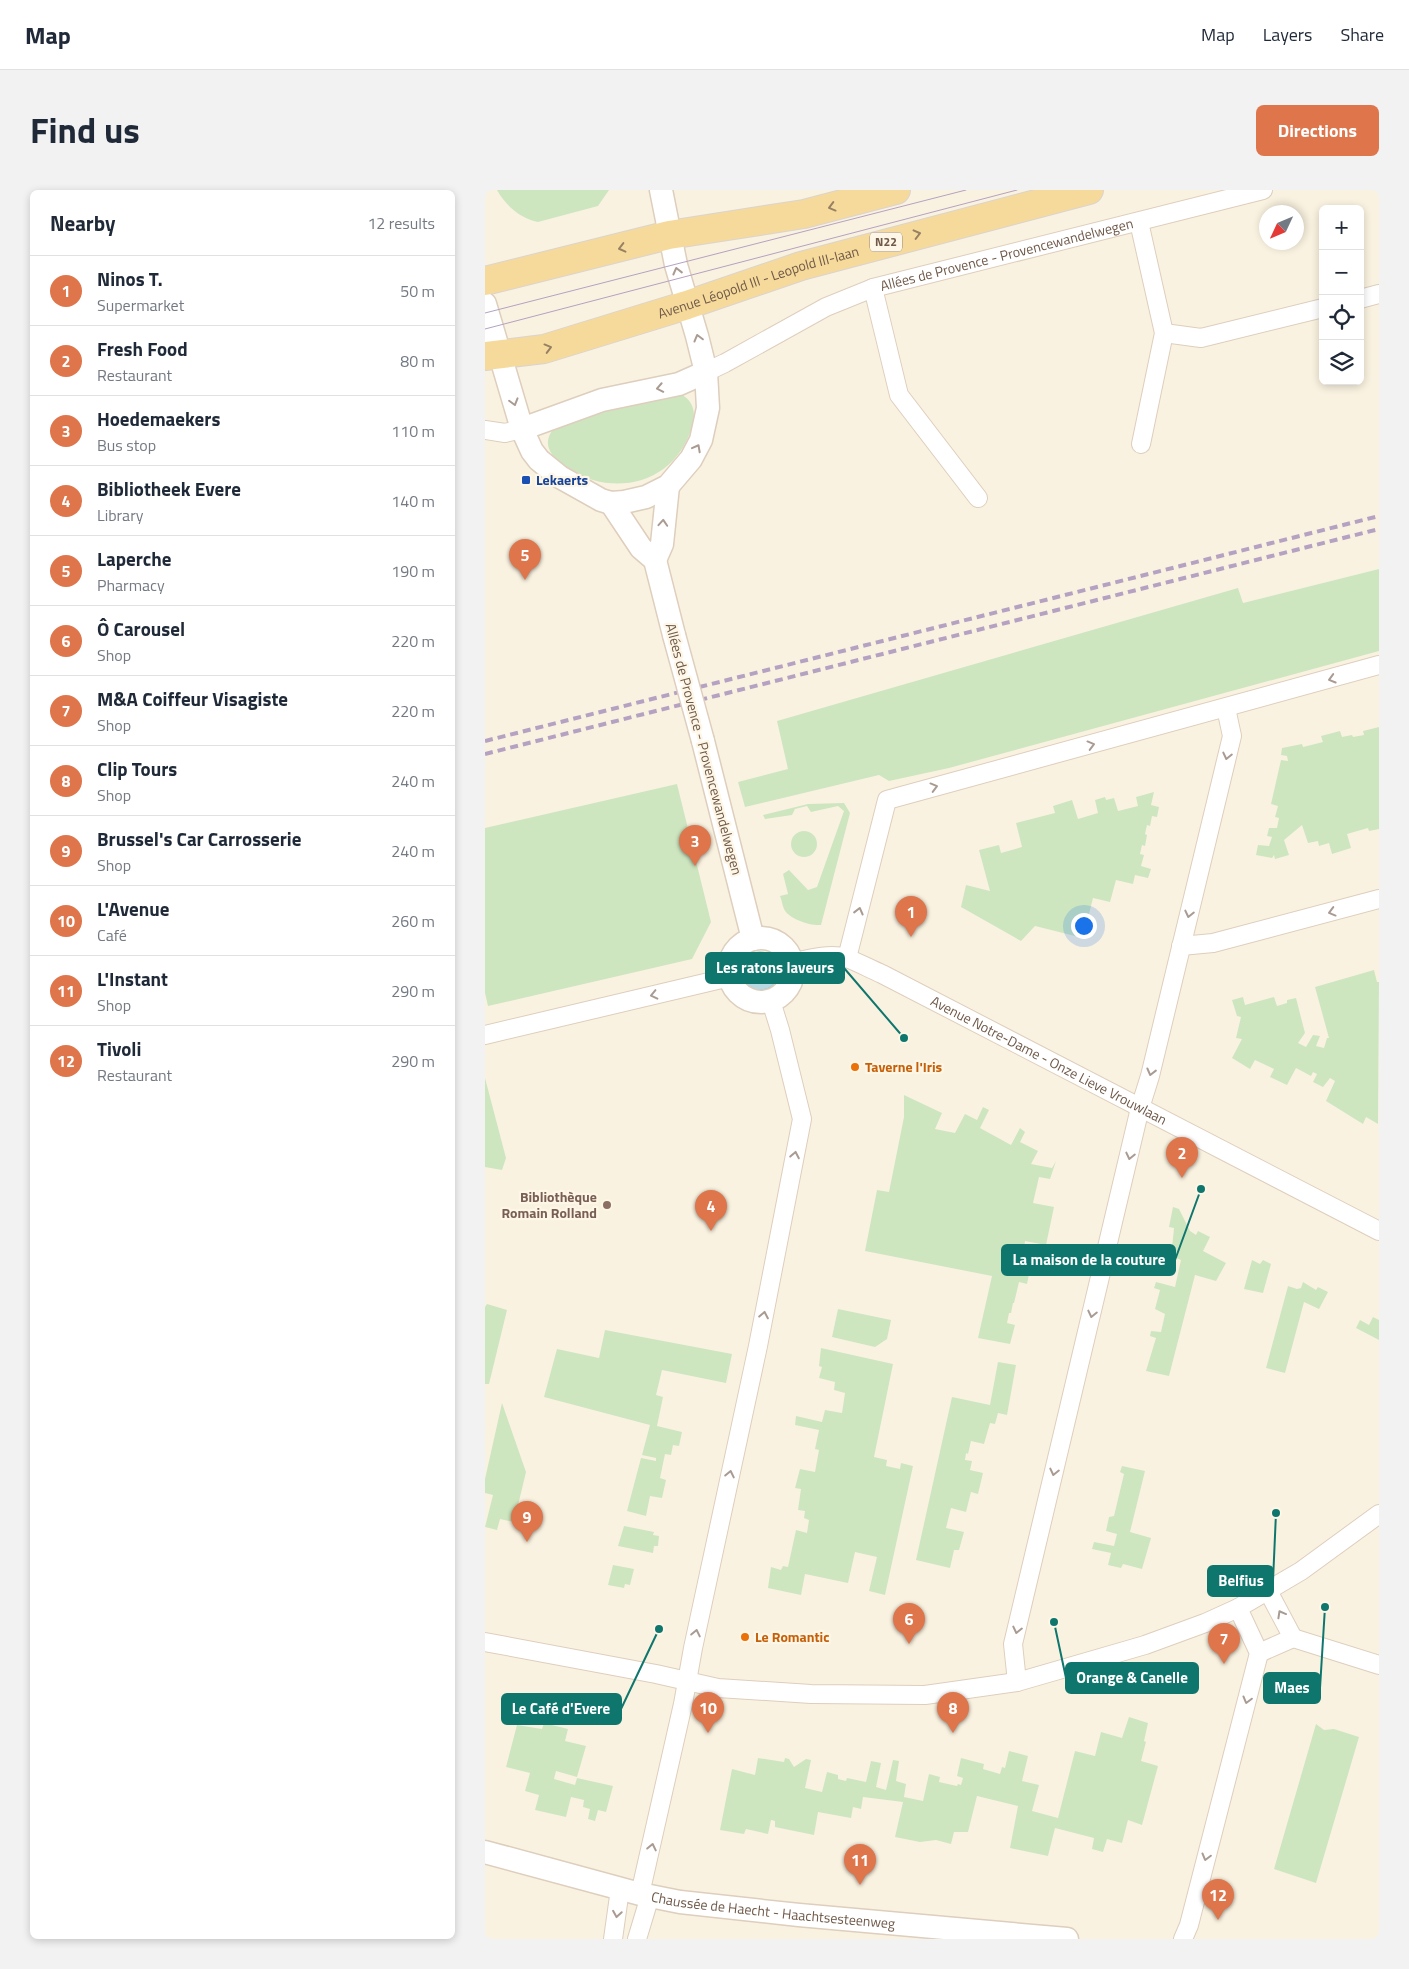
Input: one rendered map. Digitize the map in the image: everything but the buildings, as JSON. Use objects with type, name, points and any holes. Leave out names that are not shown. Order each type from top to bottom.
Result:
[{"type":"main road","points":[[485,281],[669,235],[804,214],[867,194],[896,190]]},
{"type":"main road","name":"Avenue Léopold III - Leopold III-laan","points":[[492,355],[544,349],[687,305],[801,266],[1089,190]]},
{"type":"street","points":[[485,304],[492,355],[521,429],[539,460],[560,477],[601,500],[624,502],[646,497],[668,486],[691,459],[701,440],[708,408],[705,372],[669,235],[661,190]]},
{"type":"street","name":"Allées de Provence - Provencewandelwegen","points":[[521,429],[602,400],[679,384],[725,363],[826,306],[873,288],[1263,190]]},
{"type":"street","name":"Allées de Provence - Provencewandelwegen","points":[[1139,222],[1164,332],[1141,444]]},
{"type":"street","name":"Allées de Provence - Provencewandelwegen","points":[[873,288],[899,395],[978,498]]},
{"type":"street","points":[[1364,298],[1379,294]]},
{"type":"street","points":[[1164,332],[1201,338],[1319,309]]},
{"type":"street","points":[[485,430],[505,433],[521,429]]},
{"type":"street","points":[[611,502],[641,548],[655,560],[662,544],[668,486]]},
{"type":"street","name":"Allées de Provence - Provencewandelwegen","points":[[655,560],[753,939]]},
{"type":"street","points":[[847,958],[887,800],[1379,665]]},
{"type":"street","points":[[1017,1682],[1013,1644],[1140,1108],[1150,1076],[1232,736],[1226,708]]},
{"type":"street","points":[[1181,946],[1213,944],[1379,899]]},
{"type":"street","points":[[753,939],[768,939],[778,943],[786,950],[792,963],[791,981],[785,992],[771,1001],[755,1002],[745,998],[737,991],[730,977],[731,959],[737,949],[753,939]]},
{"type":"street","name":"Avenue Notre-Dame - Onze Lieve Vrouwlaan","points":[[792,963],[810,958],[836,956],[847,958],[882,974],[1379,1231]]},
{"type":"street","points":[[485,1035],[730,977]]},
{"type":"street","points":[[637,1939],[637,1893],[687,1681],[758,1346],[802,1119],[771,1001]]},
{"type":"street","points":[[485,1642],[718,1688],[811,1694],[916,1695],[1017,1682],[1145,1644],[1205,1623],[1238,1608],[1301,1571],[1379,1514]]},
{"type":"street","points":[[1268,1591],[1293,1638]]},
{"type":"street","points":[[1183,1939],[1189,1925],[1259,1653],[1238,1608]]},
{"type":"street","points":[[1259,1653],[1293,1638],[1379,1665]]},
{"type":"street","name":"Chaussée de Haecht - Haachtsesteenweg","points":[[485,1852],[637,1893],[680,1902],[799,1915],[1067,1939]]},
{"type":"street","points":[[613,1939],[637,1893]]},
{"type":"green space","points":[[497,190],[609,190],[598,206],[538,222],[525,218],[514,210]]},
{"type":"green space","points":[[678,393],[687,399],[693,407],[692,427],[684,446],[672,461],[658,473],[641,480],[623,483],[604,483],[585,477],[567,468],[550,452],[548,440],[552,431],[571,417]]},
{"type":"green space","points":[[1379,569],[1379,651],[949,768],[889,781],[879,775],[745,807],[738,782],[788,769],[777,721],[1238,588],[1243,603]]},
{"type":"green space","points":[[1379,727],[1379,829],[1369,831],[1368,828],[1347,834],[1351,848],[1332,854],[1329,843],[1319,846],[1318,841],[1308,843],[1302,825],[1284,840],[1289,855],[1275,859],[1274,855],[1272,858],[1256,855],[1258,845],[1269,846],[1272,837],[1267,836],[1269,828],[1277,828],[1279,818],[1275,817],[1278,806],[1271,804],[1281,760],[1288,761],[1287,756],[1281,755],[1282,748],[1302,744],[1303,747],[1323,742],[1321,736],[1340,731],[1342,737],[1364,735],[1363,731]]},
{"type":"green space","points":[[677,784],[711,922],[692,959],[488,1006],[485,993],[485,828]]},
{"type":"green space","points":[[1154,792],[1151,805],[1159,807],[1157,817],[1152,816],[1150,826],[1147,825],[1145,846],[1142,845],[1140,854],[1144,855],[1141,866],[1151,869],[1148,878],[1135,875],[1133,884],[1116,880],[1110,902],[1093,898],[1083,938],[1035,926],[1021,941],[961,907],[966,885],[990,891],[979,850],[999,845],[1001,853],[1022,847],[1016,823],[1055,813],[1053,806],[1072,800],[1078,819],[1098,813],[1095,800],[1105,797],[1106,800],[1114,798],[1118,811],[1138,806],[1136,797]]},
{"type":"green space","points":[[844,803],[850,813],[821,925],[800,921],[790,916],[783,907],[780,896],[788,894],[783,874],[789,870],[808,890],[817,887],[844,811],[838,806],[811,812],[807,806],[795,809],[792,815],[765,819],[763,815],[808,804]]},
{"type":"green space","points":[[804,831],[813,835],[817,844],[813,853],[804,857],[795,853],[791,844],[795,835]]},
{"type":"green space","points":[[1374,970],[1377,982],[1379,982],[1378,1124],[1366,1117],[1363,1124],[1326,1101],[1335,1081],[1330,1078],[1323,1087],[1313,1082],[1317,1074],[1313,1072],[1311,1076],[1296,1068],[1287,1085],[1270,1077],[1274,1069],[1255,1060],[1250,1069],[1232,1058],[1242,1039],[1236,1038],[1241,1017],[1237,1016],[1232,1000],[1243,997],[1245,1005],[1274,997],[1277,1006],[1287,1003],[1287,1000],[1296,998],[1305,1033],[1298,1043],[1306,1047],[1313,1035],[1320,1036],[1316,1046],[1324,1048],[1327,1038],[1329,1038],[1315,987]]},
{"type":"green space","points":[[485,1078],[506,1158],[502,1170],[485,1167]]},
{"type":"green space","points":[[904,1095],[942,1113],[935,1129],[955,1133],[965,1114],[977,1120],[983,1107],[989,1110],[980,1128],[1011,1145],[1020,1128],[1025,1132],[1020,1142],[1038,1151],[1031,1164],[1052,1168],[1056,1161],[1050,1179],[1039,1177],[1033,1203],[1054,1207],[1046,1245],[1025,1241],[1022,1262],[1031,1264],[1027,1284],[1019,1282],[1011,1313],[1009,1313],[1007,1323],[1015,1325],[1010,1344],[978,1338],[992,1276],[865,1251],[877,1190],[889,1192],[904,1117]]},
{"type":"green space","points":[[1173,1207],[1179,1209],[1190,1231],[1196,1235],[1198,1231],[1210,1237],[1203,1251],[1226,1263],[1216,1281],[1195,1275],[1169,1376],[1146,1371],[1156,1338],[1150,1336],[1151,1331],[1161,1332],[1165,1314],[1155,1309],[1160,1290],[1154,1288],[1156,1282],[1175,1287],[1181,1260],[1174,1257],[1176,1249],[1172,1248],[1174,1228],[1169,1227]]},
{"type":"green space","points":[[1252,1260],[1260,1264],[1263,1260],[1271,1264],[1263,1293],[1244,1289]]},
{"type":"green space","points":[[1303,1282],[1316,1290],[1318,1287],[1328,1292],[1319,1309],[1304,1302],[1285,1373],[1266,1368],[1288,1286],[1297,1289],[1301,1288]]},
{"type":"green space","points":[[487,1304],[507,1310],[489,1384],[485,1384],[485,1307]]},
{"type":"green space","points":[[838,1309],[891,1320],[887,1339],[875,1347],[832,1337]]},
{"type":"green space","points":[[1373,1317],[1379,1320],[1379,1340],[1356,1328],[1360,1320],[1369,1325]]},
{"type":"green space","points":[[605,1330],[732,1354],[726,1383],[662,1370],[656,1395],[663,1397],[657,1426],[682,1432],[679,1446],[673,1445],[671,1455],[665,1454],[660,1478],[666,1480],[662,1498],[650,1496],[646,1516],[627,1511],[641,1458],[656,1461],[656,1458],[642,1455],[650,1425],[544,1397],[557,1349],[599,1358]]},
{"type":"green space","points":[[821,1348],[893,1364],[874,1457],[887,1460],[886,1466],[900,1469],[901,1463],[913,1466],[885,1595],[869,1591],[877,1557],[855,1552],[848,1583],[805,1574],[801,1595],[768,1588],[771,1567],[781,1570],[783,1566],[788,1567],[796,1530],[807,1533],[809,1520],[804,1518],[805,1511],[798,1510],[801,1489],[795,1488],[800,1469],[815,1472],[819,1450],[815,1449],[819,1430],[795,1425],[796,1416],[822,1422],[825,1410],[842,1413],[845,1393],[834,1390],[835,1382],[819,1378],[822,1367],[819,1366]]},
{"type":"green space","points":[[998,1362],[1016,1365],[1007,1415],[998,1413],[995,1424],[990,1423],[984,1444],[971,1441],[968,1454],[966,1453],[965,1460],[972,1461],[970,1470],[983,1473],[978,1494],[971,1492],[966,1512],[951,1508],[946,1528],[964,1532],[959,1550],[954,1550],[950,1568],[916,1560],[952,1397],[990,1405]]},
{"type":"green space","points":[[502,1403],[526,1472],[514,1522],[500,1519],[497,1530],[485,1527],[493,1495],[485,1493],[485,1479]]},
{"type":"green space","points":[[1122,1466],[1145,1471],[1130,1532],[1151,1538],[1142,1569],[1123,1564],[1121,1568],[1108,1565],[1111,1553],[1092,1549],[1094,1542],[1114,1546],[1117,1534],[1106,1531],[1109,1517],[1114,1516],[1124,1474],[1120,1472]]},
{"type":"green space","points":[[624,1526],[654,1532],[653,1535],[659,1536],[658,1546],[654,1546],[653,1553],[618,1546]]},
{"type":"green space","points":[[613,1565],[634,1569],[630,1585],[625,1584],[624,1588],[608,1585]]},
{"type":"green space","points":[[1129,1717],[1148,1723],[1141,1761],[1158,1766],[1142,1825],[1128,1820],[1122,1843],[1107,1839],[1103,1852],[1092,1849],[1094,1838],[1055,1828],[1048,1856],[1010,1848],[1018,1806],[977,1796],[968,1832],[954,1832],[951,1844],[936,1840],[920,1842],[895,1837],[903,1802],[863,1797],[861,1809],[853,1807],[851,1818],[818,1812],[814,1835],[775,1827],[775,1821],[771,1820],[768,1834],[746,1829],[744,1834],[720,1830],[732,1769],[755,1775],[758,1758],[784,1762],[785,1758],[789,1759],[794,1767],[806,1759],[811,1760],[805,1788],[822,1792],[827,1772],[838,1775],[838,1779],[846,1781],[847,1778],[866,1782],[871,1761],[881,1763],[876,1787],[886,1790],[893,1760],[899,1761],[896,1781],[906,1784],[904,1797],[923,1801],[929,1774],[940,1777],[939,1782],[957,1786],[958,1784],[961,1785],[963,1778],[957,1776],[961,1758],[984,1764],[983,1769],[1000,1774],[1002,1767],[1005,1768],[1009,1751],[1028,1756],[1022,1781],[1039,1785],[1032,1811],[1058,1818],[1075,1751],[1095,1756],[1101,1732],[1122,1738]]},
{"type":"green space","points":[[544,1723],[568,1729],[565,1741],[586,1746],[577,1777],[556,1771],[554,1779],[575,1785],[577,1778],[613,1786],[606,1812],[598,1810],[595,1821],[588,1819],[590,1809],[583,1807],[584,1800],[571,1797],[566,1817],[535,1810],[539,1795],[525,1791],[530,1773],[506,1767],[517,1725],[542,1729]]},
{"type":"green space","points":[[1316,1724],[1324,1730],[1334,1729],[1359,1737],[1316,1883],[1274,1869]]},
{"type":"water","points":[[760,952],[773,958],[779,971],[773,984],[760,990],[747,984],[741,971],[747,958]]},
{"type":"tram line","points":[[485,313],[966,190]]},
{"type":"tram line","points":[[485,329],[1017,190]]},
{"type":"railway","points":[[485,741],[1379,516]]},
{"type":"railway","points":[[485,754],[1379,529]]},
{"type":"place","name":"Lekaerts","points":[[526,480]]},
{"type":"place","name":"Laperche","points":[[525,580]]},
{"type":"place","name":"Hoedemaekers","points":[[695,866]]},
{"type":"place","name":"Ninos T.","points":[[911,937]]},
{"type":"place","name":"Les ratons laveurs","points":[[904,1038]]},
{"type":"place","name":"Taverne l'Iris","points":[[855,1067]]},
{"type":"place","name":"Fresh Food","points":[[1182,1178]]},
{"type":"place","name":"La maison de la couture","points":[[1201,1189]]},
{"type":"place","name":"Bibliothèque Romain Rolland","points":[[607,1205]]},
{"type":"place","name":"Bibliotheek Evere","points":[[711,1231]]},
{"type":"place","name":"Belfius","points":[[1276,1513]]},
{"type":"place","name":"Brussel's Car Carrosserie","points":[[527,1542]]},
{"type":"place","name":"Maes","points":[[1325,1607]]},
{"type":"place","name":"Orange & Canelle","points":[[1054,1622]]},
{"type":"place","name":"Le Café d'Evere","points":[[659,1629]]},
{"type":"place","name":"Le Romantic","points":[[745,1637]]},
{"type":"place","name":"Ô Carousel","points":[[909,1644]]},
{"type":"place","name":"M&A Coiffeur Visagiste","points":[[1224,1664]]},
{"type":"place","name":"L'Avenue","points":[[708,1733]]},
{"type":"place","name":"Clip Tours","points":[[953,1733]]},
{"type":"place","name":"L'Instant","points":[[860,1885]]},
{"type":"place","name":"Tivoli","points":[[1218,1920]]}]
